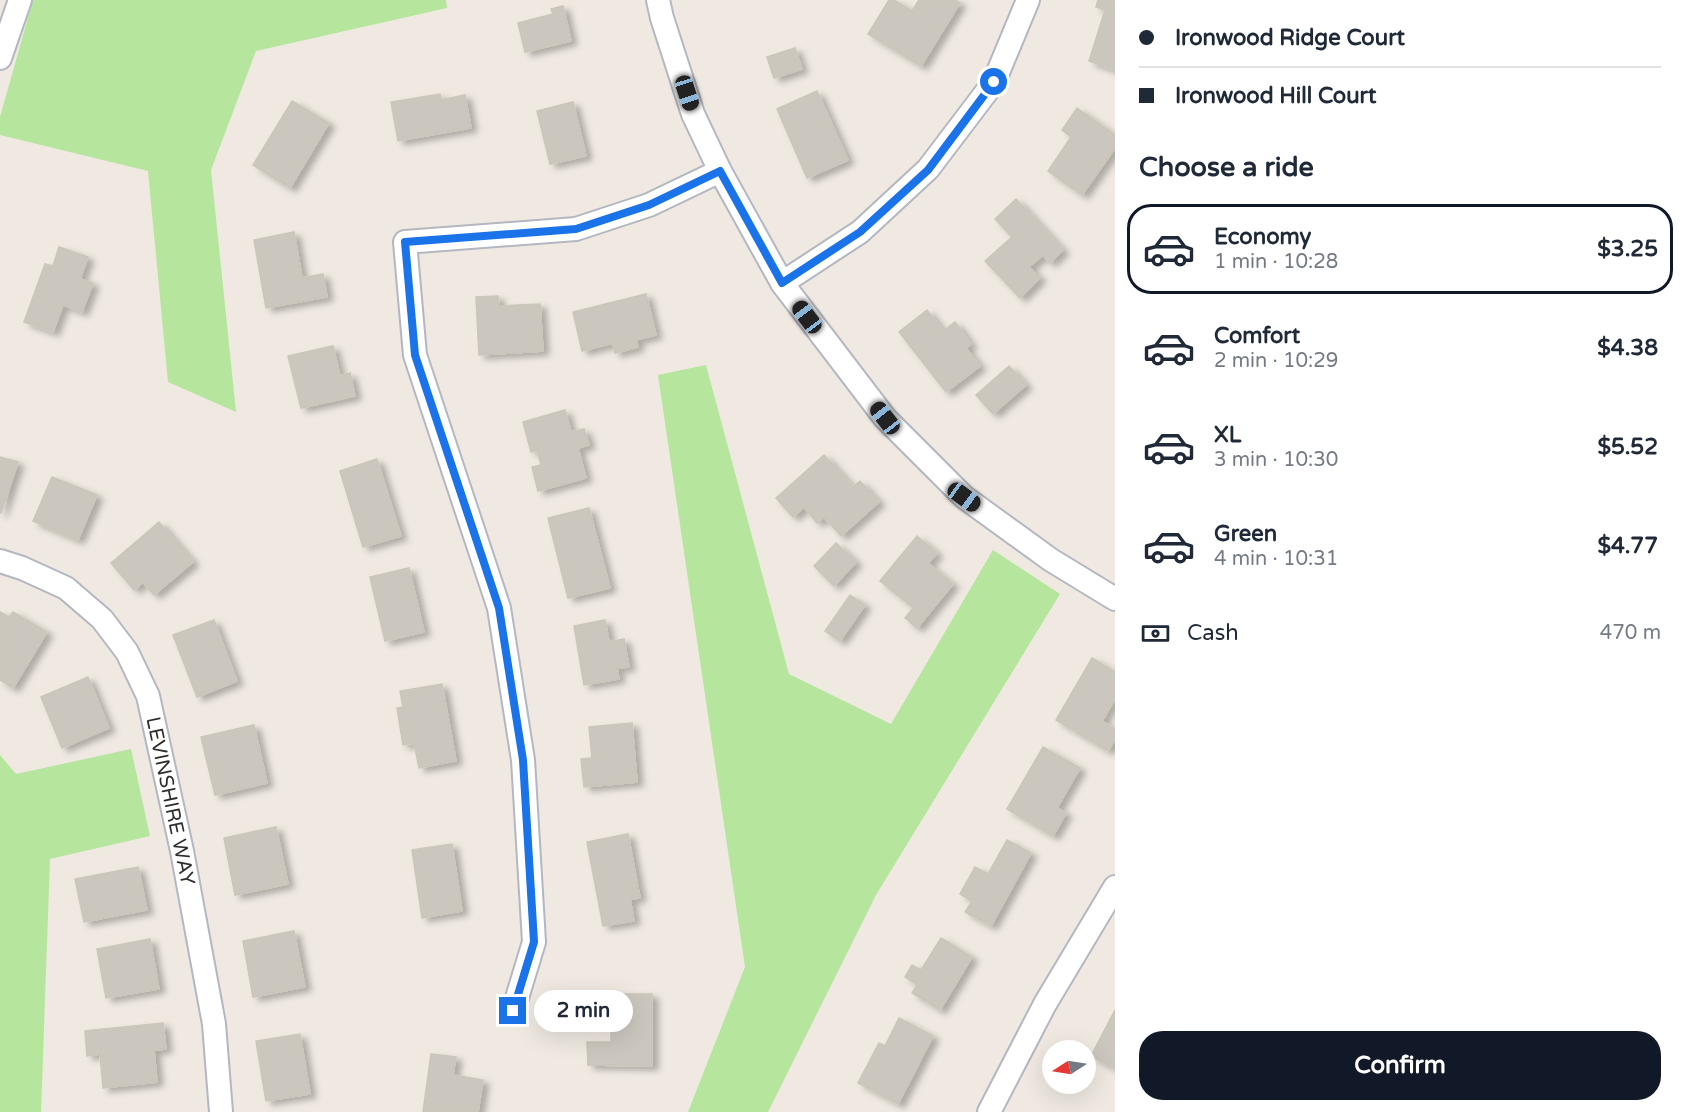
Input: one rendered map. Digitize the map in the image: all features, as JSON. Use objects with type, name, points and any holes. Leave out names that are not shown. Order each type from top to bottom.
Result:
[{"type":"street","points":[[0,58],[20,0]]},
{"type":"street","points":[[658,0],[693,114],[720,171],[782,283],[885,418],[964,497],[1051,560],[1115,599]]},
{"type":"street","points":[[782,283],[860,232],[928,170],[994,82],[1028,0]]},
{"type":"street","points":[[513,1011],[534,942],[523,760],[499,608],[415,355],[405,242],[576,229],[649,205],[720,171]]},
{"type":"street","name":"LEVINSHIRE WAY","points":[[0,561],[22,568],[66,588],[102,619],[127,652],[148,696],[182,851],[214,1024],[221,1112]]},
{"type":"street","points":[[989,1112],[1045,1004],[1115,887]]},
{"type":"green space","points":[[33,0],[446,0],[447,8],[256,51],[211,170],[236,412],[168,382],[148,171],[0,135],[0,117]]},
{"type":"green space","points":[[706,365],[789,674],[891,724],[993,550],[1060,594],[876,895],[768,1112],[688,1112],[745,967],[658,375]]},
{"type":"green space","points":[[131,749],[150,836],[50,859],[41,1112],[0,1112],[0,755],[16,774]]},
{"type":"building","points":[[889,0],[894,0],[912,11],[919,0],[955,0],[960,3],[921,66],[868,34]]},
{"type":"building","points":[[1098,0],[1115,0],[1115,70],[1089,61],[1105,10],[1096,7]]},
{"type":"building","points":[[563,6],[571,41],[525,52],[518,23],[553,14],[551,9]]},
{"type":"building","points":[[795,48],[802,69],[774,78],[767,57]]},
{"type":"building","points":[[817,91],[848,160],[807,178],[777,109]]},
{"type":"building","points":[[440,94],[441,100],[465,95],[471,128],[398,141],[391,102]]},
{"type":"building","points":[[292,101],[329,123],[290,188],[253,165]]},
{"type":"building","points":[[573,102],[586,156],[550,164],[537,111]]},
{"type":"building","points":[[1077,108],[1115,135],[1115,148],[1082,195],[1048,171],[1071,137],[1062,130]]},
{"type":"building","points":[[1016,199],[1063,250],[1050,263],[1043,255],[1029,267],[1040,278],[1020,298],[985,261],[1012,237],[995,219]]},
{"type":"building","points":[[294,232],[302,278],[323,274],[327,297],[266,308],[254,240]]},
{"type":"building","points":[[59,247],[88,257],[80,279],[93,283],[82,312],[63,305],[53,332],[24,322],[45,264],[53,266]]},
{"type":"building","points":[[646,294],[656,335],[636,340],[638,347],[615,353],[613,343],[582,351],[573,312]]},
{"type":"building","points":[[498,296],[499,306],[540,304],[543,351],[479,355],[476,297]]},
{"type":"building","points":[[927,310],[943,331],[955,322],[971,344],[966,348],[980,366],[946,392],[899,332]]},
{"type":"building","points":[[333,346],[340,376],[350,373],[355,396],[301,408],[288,356]]},
{"type":"building","points":[[1009,366],[1026,385],[993,414],[976,395]]},
{"type":"building","points":[[565,410],[571,432],[584,429],[589,445],[578,448],[586,478],[538,491],[532,467],[541,465],[537,450],[531,452],[523,422]]},
{"type":"building","points":[[824,455],[853,487],[860,481],[879,502],[841,536],[824,517],[817,523],[804,507],[793,517],[776,498]]},
{"type":"building","points":[[0,457],[18,462],[1,513],[0,513]]},
{"type":"building","points":[[377,459],[401,536],[363,547],[340,471]]},
{"type":"building","points":[[52,477],[97,495],[78,540],[33,521]]},
{"type":"building","points":[[589,508],[610,588],[568,598],[548,518]]},
{"type":"building","points":[[159,522],[193,562],[154,595],[143,582],[134,590],[111,563]]},
{"type":"building","points":[[917,536],[937,553],[928,563],[953,584],[917,628],[905,618],[913,608],[880,581]]},
{"type":"building","points":[[836,543],[856,562],[834,586],[814,566]]},
{"type":"building","points":[[409,568],[424,632],[385,641],[370,577]]},
{"type":"building","points":[[850,595],[865,605],[840,641],[825,631]]},
{"type":"building","points":[[0,612],[9,617],[13,612],[47,632],[13,688],[0,680]]},
{"type":"building","points":[[214,620],[237,681],[197,697],[173,635]]},
{"type":"building","points":[[605,620],[609,642],[624,639],[629,667],[617,668],[619,679],[584,685],[574,626]]},
{"type":"building","points":[[1092,658],[1115,672],[1115,699],[1102,721],[1115,729],[1115,739],[1108,751],[1056,720]]},
{"type":"building","points":[[88,677],[109,728],[62,748],[41,697]]},
{"type":"building","points":[[442,684],[456,761],[419,768],[414,743],[403,745],[397,708],[403,707],[400,691]]},
{"type":"building","points":[[632,723],[637,782],[584,787],[581,759],[592,758],[589,727]]},
{"type":"building","points":[[254,725],[267,783],[215,795],[201,737]]},
{"type":"building","points":[[1043,747],[1080,768],[1057,808],[1066,813],[1053,836],[1007,809]]},
{"type":"building","points":[[276,827],[288,884],[235,895],[224,838]]},
{"type":"building","points":[[628,834],[640,898],[630,899],[634,921],[603,926],[587,842]]},
{"type":"building","points":[[1007,840],[1031,853],[991,926],[965,912],[972,901],[960,894],[975,867],[988,874]]},
{"type":"building","points":[[452,844],[462,911],[422,918],[412,850]]},
{"type":"building","points":[[138,867],[147,910],[84,922],[75,879]]},
{"type":"building","points":[[294,931],[305,987],[253,997],[243,941]]},
{"type":"building","points":[[941,938],[972,957],[940,1010],[912,993],[917,985],[905,977],[912,965],[921,970]]},
{"type":"building","points":[[150,939],[159,989],[106,998],[97,949]]},
{"type":"building","points":[[611,994],[652,994],[652,1066],[588,1065],[587,1042],[611,1042]]},
{"type":"building","points":[[1115,1010],[1115,1069],[1096,1059],[1096,1046]]},
{"type":"building","points":[[899,1018],[933,1036],[898,1104],[858,1083],[879,1043],[885,1046]]},
{"type":"building","points":[[163,1023],[166,1049],[154,1050],[157,1082],[103,1088],[100,1054],[87,1056],[85,1031]]},
{"type":"building","points":[[300,1034],[310,1094],[266,1101],[256,1041]]},
{"type":"building","points":[[431,1054],[456,1057],[453,1075],[483,1080],[478,1112],[423,1112]]},
{"type":"route","points":[[513,1011],[534,942],[523,760],[499,608],[415,355],[405,242],[576,229],[649,205],[720,171],[782,283],[860,232],[928,170],[994,82]]}]
